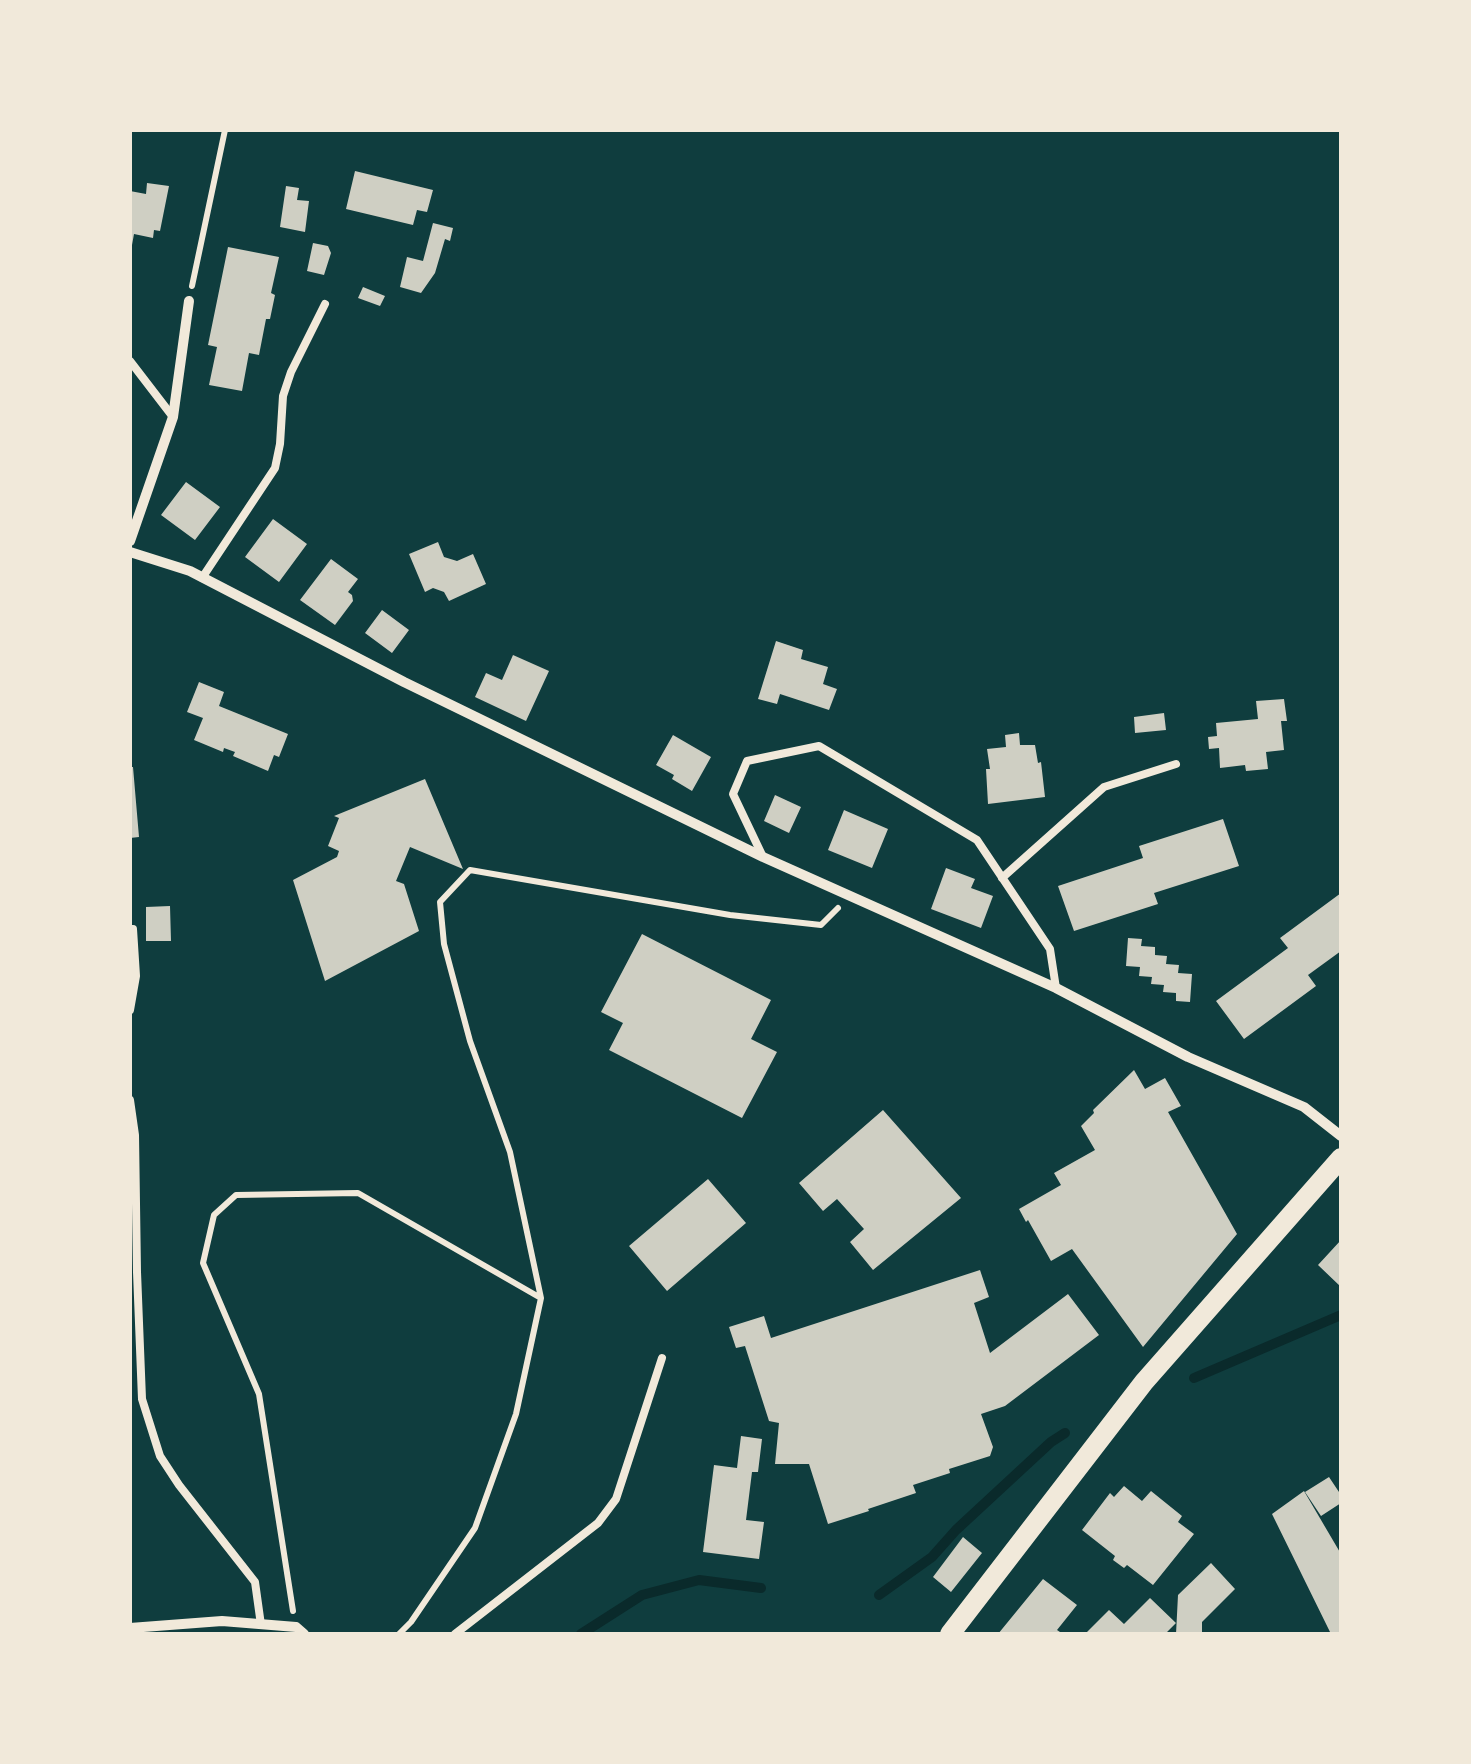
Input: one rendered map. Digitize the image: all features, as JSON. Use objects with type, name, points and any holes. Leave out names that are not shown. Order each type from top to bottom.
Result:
[{"type":"main road","points":[[950,1634],[1144,1382],[1341,1158]]},
{"type":"street","points":[[130,541],[173,417],[189,302]]},
{"type":"street","points":[[130,552],[190,571],[404,682],[763,857],[1056,988],[1188,1058],[1304,1107],[1341,1136]]},
{"type":"street","points":[[130,1628],[147,1631],[222,1621],[300,1631]]},
{"type":"lane","points":[[202,578],[275,468],[283,396],[325,304]]},
{"type":"lane","points":[[130,362],[173,417]]},
{"type":"lane","points":[[763,857],[732,794],[746,761],[819,746],[977,840],[1050,949],[1056,988]]},
{"type":"lane","points":[[1002,878],[1104,787],[1176,764]]},
{"type":"lane","points":[[130,1010],[136,976],[134,929]]},
{"type":"lane","points":[[130,1100],[135,1136],[142,1399],[160,1456],[178,1485],[255,1582],[261,1624]]},
{"type":"lane","points":[[455,1634],[598,1523],[616,1498],[662,1358]]},
{"type":"path","points":[[189,302],[225,130]]},
{"type":"path","points":[[399,1634],[475,1528],[516,1414],[541,1298],[510,1152],[470,1041],[444,944],[440,902],[470,870],[730,914],[821,925],[849,896]]},
{"type":"path","points":[[300,1631],[258,1394],[203,1263],[214,1216],[236,1195],[358,1193],[541,1298]]},
{"type":"building","points":[[355,171],[433,190],[427,212],[417,210],[413,225],[346,209]]},
{"type":"building","points":[[147,183],[169,186],[160,231],[154,230],[153,238],[134,234],[130,245],[130,191],[146,194]]},
{"type":"building","points":[[286,186],[299,188],[297,200],[309,201],[305,232],[280,227]]},
{"type":"building","points":[[433,223],[453,228],[450,241],[445,239],[435,273],[421,293],[400,287],[407,257],[423,261]]},
{"type":"building","points":[[313,243],[328,246],[331,253],[324,275],[307,271]]},
{"type":"building","points":[[228,247],[279,257],[270,319],[266,319],[259,355],[249,353],[242,391],[209,385],[217,347],[208,345]]},
{"type":"building","points":[[363,287],[385,296],[380,306],[358,298]]},
{"type":"building","points":[[186,482],[220,507],[195,540],[161,515]]},
{"type":"building","points":[[273,519],[307,544],[279,582],[245,557]]},
{"type":"building","points":[[438,542],[444,557],[457,561],[473,554],[486,584],[449,601],[444,592],[433,588],[425,592],[409,554]]},
{"type":"building","points":[[331,559],[358,579],[348,592],[353,601],[335,625],[300,600]]},
{"type":"building","points":[[382,610],[409,630],[392,653],[365,633]]},
{"type":"building","points":[[776,641],[803,650],[801,659],[828,667],[823,684],[837,689],[829,710],[780,694],[777,704],[758,699]]},
{"type":"building","points":[[513,655],[549,671],[526,721],[475,697],[486,673],[502,680]]},
{"type":"building","points":[[199,682],[224,692],[219,706],[288,734],[279,757],[274,755],[268,771],[233,756],[235,752],[224,748],[223,752],[194,740],[203,718],[187,712]]},
{"type":"building","points":[[1284,699],[1284,750],[1266,752],[1268,769],[1246,771],[1245,765],[1220,768],[1219,748],[1209,749],[1208,737],[1217,736],[1216,723],[1258,719],[1256,701]]},
{"type":"building","points":[[1164,713],[1166,730],[1135,733],[1134,717]]},
{"type":"building","points":[[1019,733],[1020,745],[1035,745],[1045,797],[988,804],[987,749],[1006,747],[1005,735]]},
{"type":"building","points":[[673,735],[711,757],[692,791],[656,765]]},
{"type":"building","points":[[130,767],[139,837],[130,838]]},
{"type":"building","points":[[425,779],[463,869],[410,847],[396,881],[404,884],[419,931],[325,981],[293,880],[337,857],[339,851],[328,846],[339,818],[334,816]]},
{"type":"building","points":[[775,795],[801,807],[789,833],[764,821]]},
{"type":"building","points":[[844,810],[888,829],[872,868],[828,850]]},
{"type":"building","points":[[1223,819],[1239,866],[1154,893],[1158,904],[1074,931],[1058,886],[1143,858],[1139,846]]},
{"type":"building","points":[[946,868],[975,879],[971,888],[993,896],[981,928],[931,909]]},
{"type":"building","points":[[1341,893],[1341,951],[1308,975],[1316,986],[1244,1039],[1216,1001],[1288,948],[1280,938]]},
{"type":"building","points":[[170,906],[171,941],[146,941],[146,907]]},
{"type":"building","points":[[642,934],[771,1000],[751,1039],[777,1052],[742,1118],[609,1050],[623,1023],[601,1012]]},
{"type":"building","points":[[1128,938],[1142,939],[1141,946],[1155,947],[1155,955],[1167,956],[1166,964],[1179,965],[1178,973],[1192,974],[1190,1002],[1176,1001],[1176,993],[1163,992],[1164,985],[1151,984],[1152,977],[1139,976],[1140,967],[1126,966]]},
{"type":"building","points":[[1134,1070],[1145,1089],[1165,1078],[1181,1106],[1168,1112],[1237,1234],[1143,1347],[1072,1249],[1051,1261],[1019,1209],[1061,1185],[1054,1173],[1095,1150],[1081,1126]]},
{"type":"building","points":[[883,1110],[961,1198],[873,1270],[850,1242],[864,1229],[837,1199],[823,1211],[799,1183]]},
{"type":"building","points":[[708,1179],[746,1223],[667,1291],[629,1246]]},
{"type":"building","points":[[1341,1240],[1341,1287],[1318,1265]]},
{"type":"building","points":[[980,1270],[989,1297],[974,1303],[990,1353],[1068,1294],[1099,1335],[1005,1406],[981,1414],[993,1447],[990,1456],[913,1485],[916,1493],[828,1524],[809,1464],[775,1464],[779,1423],[769,1421],[745,1346],[736,1348],[729,1327],[764,1316],[771,1338]]},
{"type":"building","points":[[741,1436],[762,1439],[758,1472],[752,1472],[746,1520],[764,1522],[759,1559],[703,1552],[714,1465],[737,1468]]},
{"type":"building","points":[[1329,1477],[1341,1495],[1341,1503],[1321,1516],[1305,1492]]},
{"type":"building","points":[[1124,1486],[1142,1501],[1151,1491],[1182,1516],[1178,1522],[1194,1534],[1153,1585],[1127,1565],[1124,1568],[1113,1560],[1115,1556],[1082,1530],[1110,1493],[1114,1497]]},
{"type":"building","points":[[1304,1491],[1341,1554],[1341,1634],[1331,1634],[1272,1514]]},
{"type":"building","points":[[963,1537],[982,1553],[951,1592],[933,1577]]},
{"type":"building","points":[[1211,1563],[1235,1589],[1202,1622],[1202,1634],[1176,1634],[1178,1595]]},
{"type":"building","points":[[1043,1579],[1077,1605],[1057,1630],[1063,1634],[998,1634]]},
{"type":"building","points":[[1150,1598],[1176,1623],[1165,1634],[1085,1634],[1109,1610],[1124,1624]]},
{"type":"waterway","points":[[1194,1378],[1341,1315]]},
{"type":"waterway","points":[[879,1595],[932,1557],[956,1530],[1065,1433]]},
{"type":"waterway","points":[[581,1634],[642,1595],[699,1580],[761,1588]]}]
